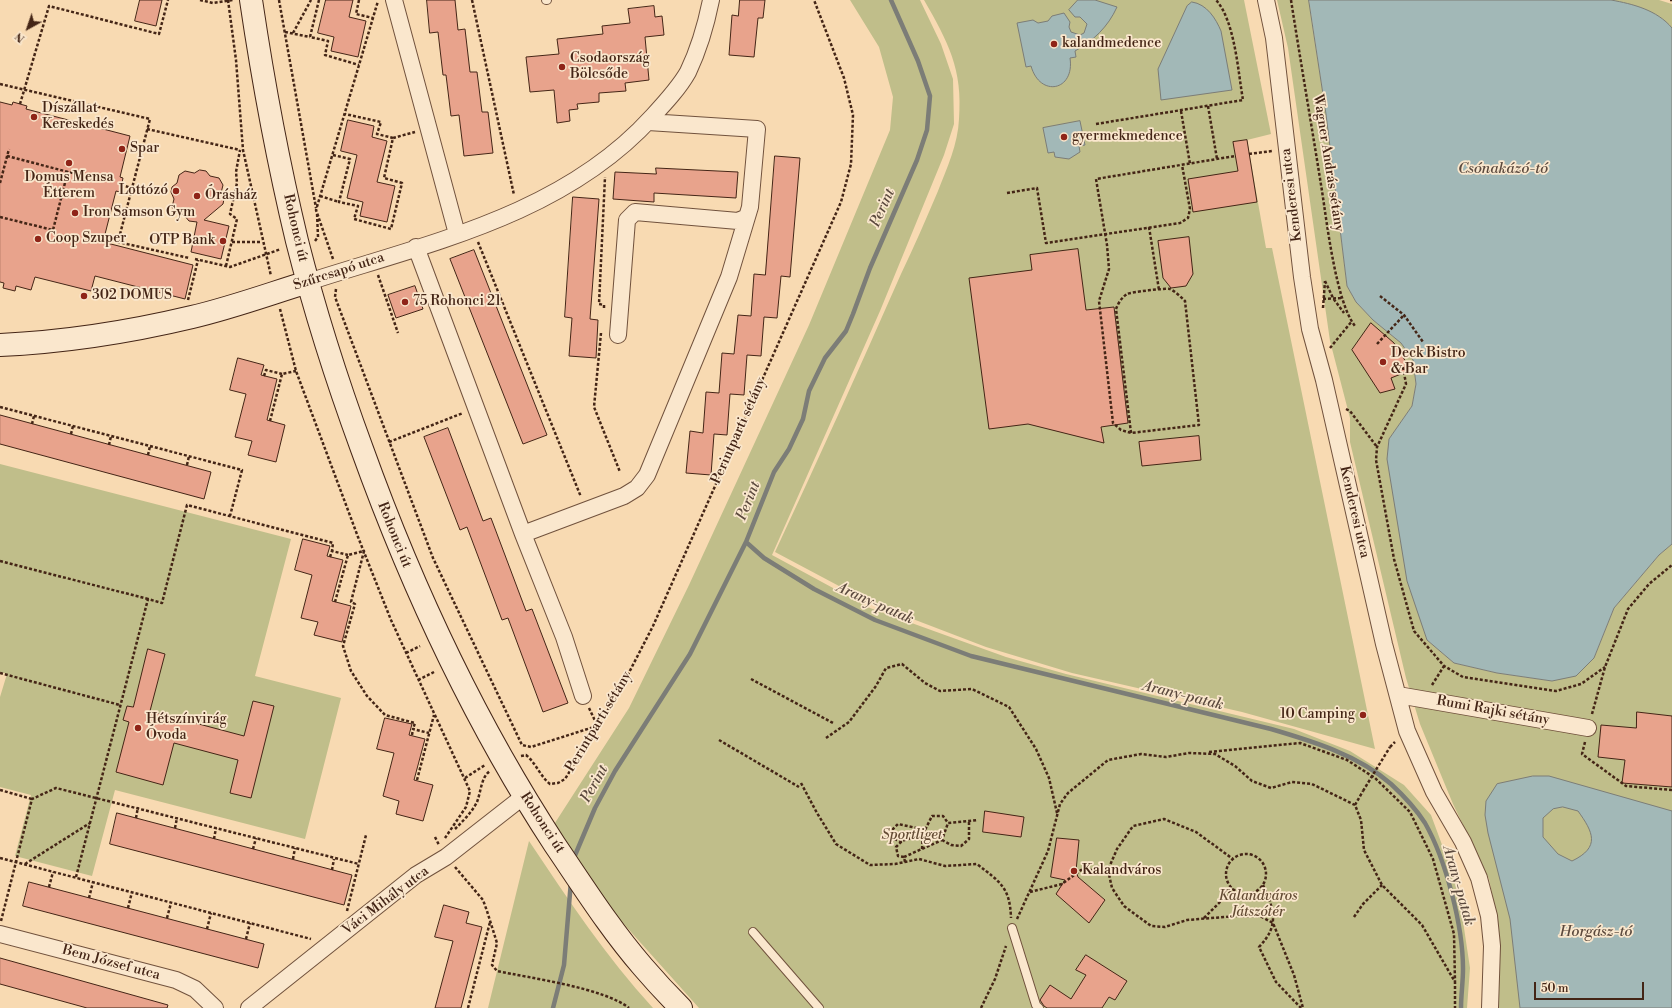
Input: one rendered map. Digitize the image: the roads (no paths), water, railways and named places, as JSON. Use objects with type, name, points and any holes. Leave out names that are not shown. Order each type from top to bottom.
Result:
[{"type":"main road","name":"Rohonci út","points":[[251,0],[262,66],[298,243],[308,282],[347,408],[408,571],[444,650],[524,796],[602,915],[643,968],[681,1008]]},
{"type":"main road","name":"Szűrcsapó utca","points":[[0,345],[81,338],[141,328],[193,317],[308,282]]},
{"type":"street","points":[[394,0],[457,234]]},
{"type":"street","name":"Szűrcsapó utca","points":[[308,282],[472,229],[518,211],[544,200],[574,183],[606,161],[648,122],[682,82],[706,26],[711,0]]},
{"type":"street","name":"Kenderesi utca","points":[[1266,0],[1274,38],[1286,148],[1310,329],[1324,380],[1384,644],[1407,731],[1434,792],[1463,842],[1479,878],[1489,916],[1492,946],[1490,1008]]},
{"type":"street","points":[[523,534],[624,496],[637,488],[647,475],[729,277],[750,207],[757,129],[648,122]]},
{"type":"street","points":[[618,335],[627,220],[635,212],[738,221],[747,217]]},
{"type":"street","points":[[416,247],[523,534],[564,637],[583,696]]},
{"type":"street","name":"Rumi Rajki sétány","points":[[1398,695],[1588,728]]},
{"type":"street","name":"Váci Mihály utca","points":[[249,1008],[416,875],[446,857],[524,796]]},
{"type":"street","name":"Bem József utca","points":[[0,928],[176,980],[195,988],[215,1008]]},
{"type":"lane","points":[[1012,928],[1036,1005],[1039,1008]]},
{"type":"lane","points":[[753,932],[819,1008]]},
{"type":"water","name":"kalandmedence","points":[[1078,0],[1095,0],[1117,7],[1105,27],[1088,43],[1075,51],[1076,57],[1070,58],[1070,69],[1067,78],[1056,86],[1049,86],[1042,83],[1035,76],[1031,66],[1026,67],[1017,23],[1033,20],[1038,23],[1048,21],[1052,16],[1064,13],[1070,22],[1069,27],[1071,32],[1080,35],[1084,33],[1087,24],[1080,17],[1075,17],[1069,10]]},
{"type":"water","name":"Csónakázó-tó","points":[[1309,0],[1611,0],[1636,6],[1652,12],[1672,28],[1672,544],[1659,555],[1614,608],[1594,658],[1576,676],[1552,681],[1497,673],[1454,663],[1427,640],[1407,581],[1387,459],[1389,439],[1412,406],[1416,384],[1413,360],[1401,343],[1373,320],[1356,302],[1347,286],[1326,114]]},
{"type":"water","points":[[1192,2],[1197,3],[1206,9],[1214,17],[1219,26],[1232,90],[1161,100],[1158,69],[1187,6]]},
{"type":"water","name":"gyermekmedence","points":[[1080,121],[1085,145],[1079,146],[1080,152],[1069,159],[1055,157],[1054,152],[1048,153],[1043,128]]},
{"type":"water","name":"Horgász-tó","points":[[1533,776],[1549,776],[1672,811],[1672,1008],[1520,1008],[1510,919],[1488,833],[1485,815],[1486,801],[1497,784]],"holes":[[[1563,807],[1578,811],[1587,826],[1592,839],[1591,845],[1587,850],[1581,856],[1572,861],[1558,854],[1543,837],[1543,818],[1553,809]]]},
{"type":"waterway","name":"Perint","points":[[573,860],[595,808],[615,771],[690,654],[746,542],[774,472],[789,449],[803,419],[809,391],[825,358],[846,331],[870,268],[917,160],[927,130],[930,96],[918,61],[891,0]]},
{"type":"waterway","name":"Arany-patak","points":[[746,542],[764,558],[814,589],[875,620],[971,656],[1271,729],[1334,750],[1378,774],[1391,784],[1418,813],[1433,838],[1440,855],[1452,894],[1460,933],[1463,969],[1461,1008]]},
{"type":"waterway","name":"Perint","points":[[553,1008],[564,965],[571,881]]},
{"type":"place","name":"kalandmedence","points":[[1054,44]]},
{"type":"place","name":"Csodaország Bölcsőde","points":[[562,67]]},
{"type":"place","name":"Díszállat Kereskedés","points":[[34,117]]},
{"type":"place","name":"gyermekmedence","points":[[1064,137]]},
{"type":"place","name":"Spar","points":[[122,149]]},
{"type":"place","name":"Domus Mensa Étterem","points":[[69,163]]},
{"type":"place","name":"Lottózó","points":[[176,191]]},
{"type":"place","name":"Órásház","points":[[197,196]]},
{"type":"place","name":"Iron Samson Gym","points":[[75,213]]},
{"type":"place","name":"Coop Szuper","points":[[38,239]]},
{"type":"place","name":"OTP Bank","points":[[223,241]]},
{"type":"place","name":"302 DOMUS","points":[[84,296]]},
{"type":"place","name":"75 Rohonci 21","points":[[405,302]]},
{"type":"place","name":"Deck Bistro & Bar","points":[[1383,362]]},
{"type":"place","name":"10 Camping","points":[[1363,715]]},
{"type":"place","name":"Hétszínvirág Óvoda","points":[[138,728]]},
{"type":"place","name":"Kalandváros","points":[[1074,871]]},
{"type":"park label","name":"Sportliget","points":[[912,836]]},
{"type":"park label","name":"Kalandváros Játszótér","points":[[1258,906]]}]
